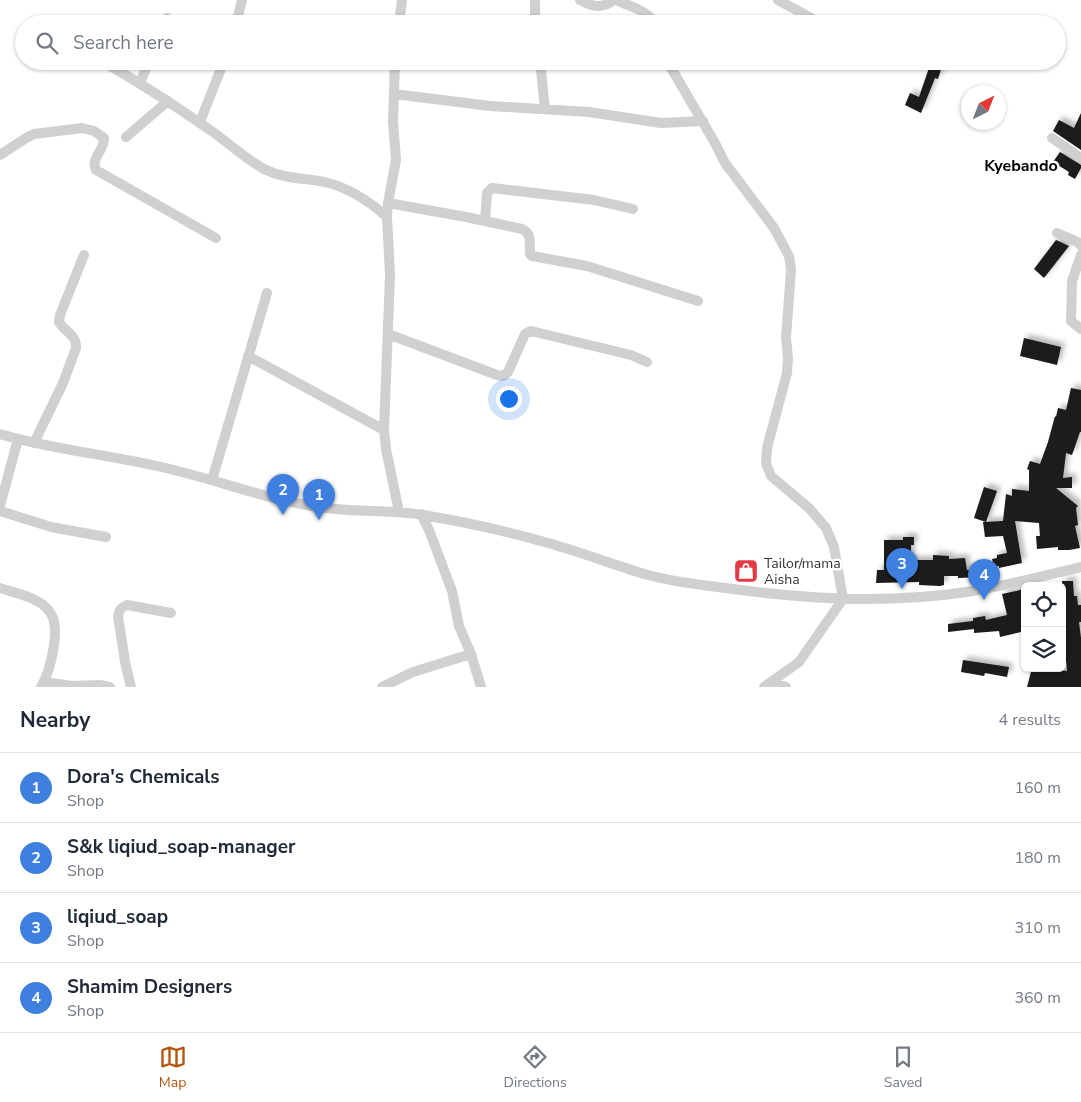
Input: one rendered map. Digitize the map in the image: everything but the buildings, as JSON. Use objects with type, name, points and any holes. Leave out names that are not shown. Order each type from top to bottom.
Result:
[{"type":"street","points":[[238,15],[242,0]]},
{"type":"street","points":[[400,15],[402,0]]},
{"type":"street","points":[[535,0],[535,15]]},
{"type":"street","points":[[580,0],[590,6],[600,7],[616,0],[649,15]]},
{"type":"street","points":[[778,0],[806,15]]},
{"type":"street","points":[[117,70],[200,122],[249,160],[267,170],[282,176],[325,182],[345,188],[367,200],[388,217]]},
{"type":"street","points":[[140,83],[145,70]]},
{"type":"street","points":[[200,122],[220,70]]},
{"type":"street","points":[[395,70],[393,120],[396,160],[388,203],[390,275],[384,430],[399,512]]},
{"type":"street","points":[[541,70],[545,109]]},
{"type":"street","points":[[672,70],[703,121],[724,163],[774,228],[789,256],[791,270],[786,338],[787,373],[767,448],[766,463],[771,476],[809,508],[826,528],[834,547],[843,599],[799,662],[768,684]]},
{"type":"street","points":[[394,94],[490,106],[589,112],[661,123],[703,121]]},
{"type":"street","points":[[126,137],[168,101]]},
{"type":"street","points":[[0,155],[34,134],[76,128],[94,130],[104,138],[105,143],[94,161],[93,165],[96,170],[216,238]]},
{"type":"street","points":[[1052,138],[1081,158]]},
{"type":"street","points":[[485,221],[487,193],[492,188],[594,200],[633,209]]},
{"type":"street","points":[[388,203],[485,221],[527,231],[530,254],[532,256],[586,266],[698,302]]},
{"type":"street","points":[[1057,234],[1078,242],[1081,246]]},
{"type":"street","points":[[34,444],[64,383],[76,348],[74,337],[59,322],[84,254]]},
{"type":"street","points":[[1081,255],[1072,281],[1071,321],[1081,328]]},
{"type":"street","points":[[212,480],[267,293]]},
{"type":"street","points":[[388,334],[503,376],[508,372],[525,334],[531,332],[631,355],[647,362]]},
{"type":"street","points":[[248,356],[384,430]]},
{"type":"street","points":[[0,434],[34,444],[139,462],[312,506],[421,514],[493,528],[546,542],[650,575],[783,596],[843,599],[914,597],[966,592],[1081,567]]},
{"type":"street","points":[[0,506],[18,440]]},
{"type":"street","points":[[0,511],[51,527],[106,537]]},
{"type":"street","points":[[421,514],[452,590],[459,626],[471,654],[481,687]]},
{"type":"street","points":[[0,588],[37,600],[46,607],[53,617],[52,654],[43,685],[100,685],[110,687]]},
{"type":"street","points":[[131,687],[125,662],[118,616],[119,611],[127,605],[171,613]]},
{"type":"street","points":[[382,687],[413,672],[471,654]]},
{"type":"street","points":[[768,684],[786,687]]},
{"type":"place","name":"S&k liqiud_soap-manager","points":[[283,515]]},
{"type":"place","name":"Dora's Chemicals","points":[[319,520]]},
{"type":"place","name":"Tailor/mama Aisha","points":[[746,571]]},
{"type":"place","name":"liqiud_soap","points":[[902,589]]},
{"type":"place","name":"Shamim Designers","points":[[984,600]]},
{"type":"district","name":"Kyebando","points":[[1021,166]]}]
